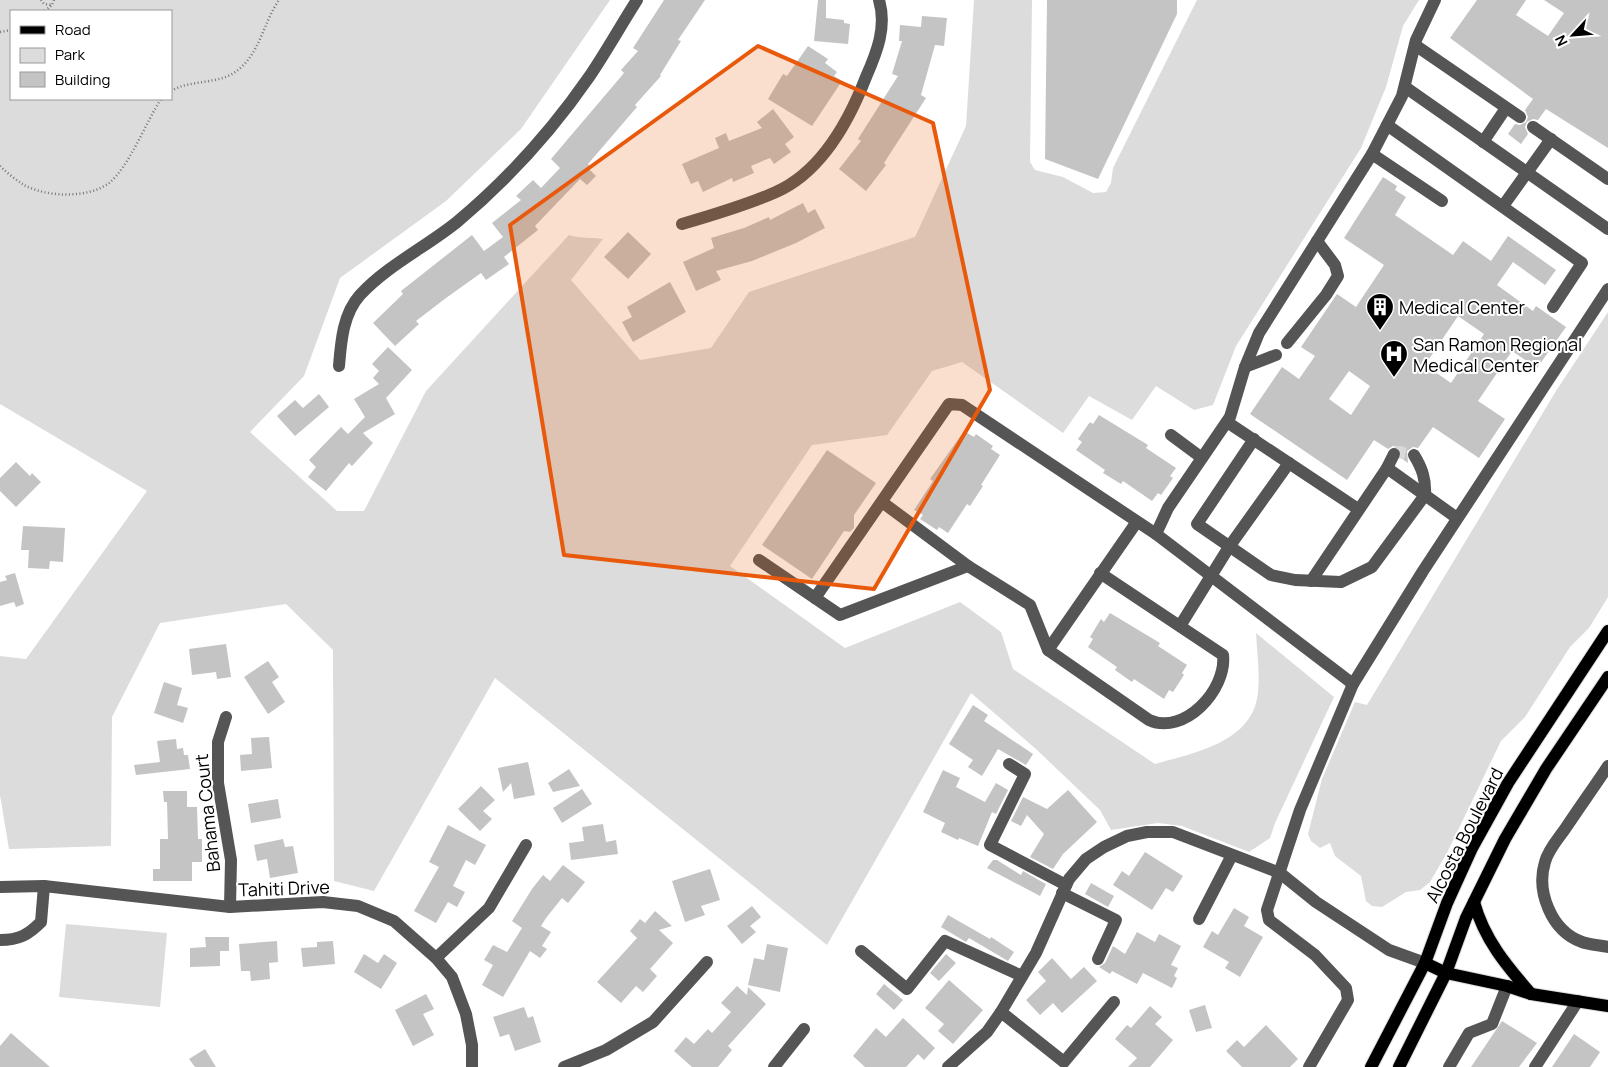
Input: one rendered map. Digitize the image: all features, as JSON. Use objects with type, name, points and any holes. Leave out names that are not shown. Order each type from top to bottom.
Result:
[{"type":"main road","name":"Alcosta Boulevard","points":[[1371,1067],[1425,963],[1447,903],[1472,848],[1508,783],[1608,631]]},
{"type":"main road","points":[[1399,1067],[1446,973],[1474,902],[1505,839],[1537,785],[1608,677]]},
{"type":"main road","points":[[1474,902],[1478,916],[1494,948],[1531,994]]},
{"type":"main road","points":[[1425,963],[1446,973],[1507,986],[1531,994],[1608,1006]]},
{"type":"street","points":[[339,366],[347,317],[360,295],[397,264],[457,221],[507,174],[561,114],[588,77],[637,0]]},
{"type":"street","points":[[682,224],[777,192],[801,176],[829,147],[856,103],[880,43],[881,8],[879,0]]},
{"type":"street","points":[[1156,534],[1168,508],[1227,422],[1245,367],[1259,333],[1372,154],[1404,87],[1415,45],[1436,0]]},
{"type":"street","points":[[1415,45],[1520,117]]},
{"type":"street","points":[[1404,87],[1608,229]]},
{"type":"street","points":[[1483,142],[1506,108]]},
{"type":"street","points":[[1387,125],[1582,263],[1552,306]]},
{"type":"street","points":[[1534,127],[1608,179]]},
{"type":"street","points":[[1503,206],[1551,139]]},
{"type":"street","points":[[1372,154],[1442,201]]},
{"type":"street","points":[[1287,344],[1326,295],[1338,276],[1335,266],[1317,241]]},
{"type":"street","points":[[1309,1067],[1348,1000],[1346,988],[1315,956],[1269,920],[1267,910],[1300,810],[1354,684],[1458,518],[1608,289]]},
{"type":"street","points":[[1245,367],[1276,355]]},
{"type":"street","points":[[815,598],[949,404],[962,405],[1136,523],[1156,534],[1354,684]]},
{"type":"street","points":[[1227,422],[1358,509]]},
{"type":"street","points":[[1171,435],[1202,458]]},
{"type":"street","points":[[1254,439],[1197,524],[1271,575],[1295,580],[1341,582],[1372,567],[1425,495],[1422,467],[1414,455]]},
{"type":"street","points":[[1312,581],[1387,468],[1394,454]]},
{"type":"street","points":[[1180,626],[1229,547],[1289,462]]},
{"type":"street","points":[[1387,468],[1458,518]]},
{"type":"street","points":[[882,502],[968,566],[1030,605],[1048,650],[1149,720],[1158,724],[1167,724],[1194,712],[1217,687],[1224,663],[1223,655],[1100,574]]},
{"type":"street","points":[[1048,650],[1136,523]]},
{"type":"street","points":[[759,560],[840,616],[968,566]]},
{"type":"street","name":"Bahama Court","points":[[226,717],[218,742],[218,783],[232,860],[230,907]]},
{"type":"street","points":[[1009,764],[1025,774],[990,845],[1116,920],[1098,959]]},
{"type":"street","points":[[1608,766],[1603,785],[1554,846],[1545,861],[1542,879],[1544,898],[1551,916],[1564,931],[1581,942],[1608,947]]},
{"type":"street","points":[[948,1067],[987,1032],[1001,1012],[1036,953],[1064,889],[1086,859],[1104,847],[1127,836],[1147,832],[1172,832],[1280,873],[1316,902],[1389,950],[1425,963]]},
{"type":"street","points":[[436,958],[489,908],[526,845]]},
{"type":"street","points":[[1199,919],[1232,855]]},
{"type":"street","points":[[0,940],[14,940],[28,935],[41,922],[44,886]]},
{"type":"street","name":"Tahiti Drive","points":[[0,888],[44,886],[230,907],[323,902],[358,906],[394,921],[436,958],[452,977],[466,1014],[472,1045],[472,1067]]},
{"type":"street","points":[[861,950],[907,989],[945,941],[1022,976]]},
{"type":"street","points":[[564,1067],[606,1050],[653,1022],[707,962]]},
{"type":"street","points":[[1449,1067],[1469,1033],[1492,1024],[1507,986]]},
{"type":"street","points":[[1535,1067],[1578,1001]]},
{"type":"street","points":[[1001,1012],[1064,1062],[1114,1002]]},
{"type":"street","points":[[774,1067],[804,1029]]},
{"type":"path","points":[[41,0],[44,4],[52,5]]},
{"type":"path","points":[[46,10],[52,5],[54,0]]},
{"type":"path","points":[[172,91],[188,83],[222,77],[238,71],[251,55],[280,0]]},
{"type":"path","points":[[0,166],[24,185],[45,192],[70,194],[100,187],[109,183],[126,162],[160,100]]},
{"type":"highlighted area","points":[[758,46],[933,123],[990,390],[874,589],[564,555],[510,225]]},
{"type":"green space","points":[[0,0],[610,0],[521,129],[446,201],[340,278],[304,376],[250,432],[337,511],[364,511],[426,391],[569,235],[603,239],[571,280],[640,360],[711,348],[749,292],[915,237],[966,126],[974,0],[1032,0],[1030,162],[1035,170],[1063,177],[1093,193],[1106,192],[1111,183],[1113,168],[1197,0],[1419,0],[1403,26],[1386,87],[1361,148],[1236,346],[1213,405],[1194,410],[1156,386],[1132,420],[1089,396],[1063,433],[962,362],[932,371],[887,435],[812,445],[730,566],[845,648],[960,602],[1001,632],[1013,669],[1155,764],[1204,750],[1220,743],[1246,723],[1254,709],[1258,692],[1259,670],[1256,633],[1334,697],[1275,823],[1270,838],[1249,852],[1182,826],[1158,823],[1111,830],[1100,810],[1037,750],[971,693],[827,945],[495,678],[374,891],[334,881],[333,650],[286,604],[160,623],[112,717],[111,846],[9,849],[0,795],[0,656],[26,659],[147,491],[0,404]]},
{"type":"green space","points":[[1608,312],[1608,597],[1589,628],[1570,647],[1525,717],[1501,741],[1448,851],[1430,882],[1420,890],[1406,892],[1382,907],[1372,906],[1366,901],[1361,876],[1335,856],[1330,843],[1320,848],[1311,841],[1308,834],[1322,779],[1355,702],[1367,705],[1556,391]]},
{"type":"green space","points":[[66,924],[167,933],[160,1007],[59,997]]},
{"type":"building","points":[[664,0],[705,0],[678,40],[681,41],[661,76],[588,164],[590,166],[588,168],[596,176],[587,185],[580,179],[535,226],[538,230],[504,257],[509,264],[486,280],[481,273],[446,298],[416,321],[419,324],[395,346],[373,323],[403,294],[401,291],[472,235],[484,251],[503,237],[492,223],[521,200],[516,196],[533,180],[541,188],[560,168],[551,159],[624,73],[621,70],[638,51],[633,48]]},
{"type":"building","points":[[818,0],[826,0],[826,18],[844,20],[844,23],[850,24],[848,44],[814,41]]},
{"type":"building","points":[[1047,0],[1177,0],[1177,14],[1098,179],[1045,159]]},
{"type":"building","points":[[1477,0],[1526,0],[1516,15],[1548,36],[1564,13],[1544,0],[1608,0],[1608,148],[1546,109],[1538,120],[1533,119],[1527,122],[1525,127],[1528,134],[1521,144],[1508,134],[1515,124],[1520,125],[1526,122],[1528,117],[1525,110],[1533,99],[1450,38]]},
{"type":"building","points":[[922,16],[947,18],[944,46],[935,45],[921,95],[926,98],[884,163],[886,165],[866,191],[839,169],[861,141],[858,139],[898,76],[892,74],[902,41],[899,41],[900,25],[921,27]]},
{"type":"building","points":[[808,46],[828,59],[825,63],[837,72],[834,76],[842,81],[812,126],[768,99],[783,74],[787,76]]},
{"type":"building","points":[[773,109],[794,137],[785,144],[791,152],[774,164],[770,158],[751,166],[754,173],[733,182],[732,178],[703,192],[698,181],[691,184],[682,164],[719,148],[715,138],[726,133],[729,141],[762,128],[757,122]]},
{"type":"building","name":"Medical Center","points":[[1383,177],[1397,186],[1395,190],[1406,197],[1395,215],[1453,255],[1463,241],[1491,261],[1508,236],[1556,270],[1545,285],[1513,262],[1497,285],[1533,311],[1536,306],[1566,327],[1537,368],[1512,351],[1478,401],[1505,419],[1479,458],[1433,427],[1418,448],[1413,447],[1407,451],[1408,463],[1401,458],[1402,453],[1398,447],[1393,446],[1388,449],[1374,440],[1347,480],[1250,414],[1282,367],[1299,379],[1315,356],[1301,347],[1337,294],[1356,307],[1384,265],[1344,238]],"holes":[[[1458,316],[1484,334],[1451,383],[1425,365]],[[1349,371],[1370,386],[1351,415],[1329,399]]]},
{"type":"building","points":[[803,203],[808,213],[815,209],[825,228],[796,243],[752,261],[716,271],[721,280],[696,291],[683,262],[714,248],[711,238],[744,228],[769,217],[770,220]]},
{"type":"building","points":[[628,232],[651,254],[628,279],[604,257]]},
{"type":"building","points":[[670,282],[686,312],[633,342],[622,322],[632,317],[627,307]]},
{"type":"building","points":[[388,347],[412,370],[386,398],[395,414],[363,433],[373,443],[352,466],[349,463],[326,491],[308,477],[316,467],[309,460],[341,427],[348,434],[365,417],[354,399],[379,384],[373,378],[379,371],[372,364]]},
{"type":"building","points":[[319,394],[329,407],[295,436],[277,416],[295,400],[303,408]]},
{"type":"building","points":[[1099,415],[1148,445],[1146,448],[1176,468],[1170,476],[1173,478],[1161,495],[1158,493],[1152,501],[1123,481],[1121,484],[1103,473],[1105,470],[1076,450],[1082,442],[1078,439],[1090,422],[1093,424]]},
{"type":"building","points":[[964,431],[974,437],[976,434],[993,446],[991,449],[1000,455],[970,506],[967,504],[948,533],[939,527],[937,530],[920,519],[923,515],[914,510],[933,481],[930,479]]},
{"type":"building","points":[[827,450],[876,483],[854,515],[854,528],[850,532],[844,531],[812,579],[762,545]]},
{"type":"building","points":[[16,462],[30,476],[32,473],[41,482],[16,507],[0,491],[0,478]]},
{"type":"building","points":[[23,526],[65,528],[63,562],[50,561],[49,569],[28,568],[29,550],[21,550]]},
{"type":"building","points":[[15,573],[24,604],[16,607],[14,602],[0,606],[0,582],[7,580],[5,576]]},
{"type":"building","points":[[1110,613],[1160,643],[1158,646],[1187,665],[1182,673],[1184,675],[1173,692],[1169,690],[1164,699],[1134,679],[1132,682],[1115,670],[1117,667],[1088,647],[1093,639],[1090,637],[1101,619],[1104,622]]},
{"type":"building","points":[[226,644],[231,677],[217,679],[216,672],[192,675],[189,649]]},
{"type":"building","points":[[268,661],[279,677],[272,682],[285,702],[268,714],[244,677]]},
{"type":"building","points":[[164,682],[182,688],[177,705],[188,708],[183,723],[154,713]]},
{"type":"building","points":[[973,705],[988,715],[984,721],[1033,754],[1026,765],[998,749],[982,776],[968,767],[973,760],[949,744]]},
{"type":"building","points":[[269,737],[272,768],[241,771],[240,755],[252,754],[251,738]]},
{"type":"building","points":[[176,739],[177,749],[183,748],[184,755],[188,755],[190,769],[136,775],[134,765],[160,762],[157,741]]},
{"type":"building","points":[[528,762],[535,795],[514,799],[511,783],[503,792],[498,768]]},
{"type":"building","points":[[569,769],[580,786],[553,792],[548,783]]},
{"type":"building","points":[[943,770],[960,778],[956,787],[985,802],[996,783],[1008,790],[996,814],[992,812],[978,846],[941,832],[945,823],[923,812]]},
{"type":"building","points":[[481,786],[495,800],[483,811],[492,819],[480,831],[458,809]]},
{"type":"building","points":[[582,789],[592,804],[562,823],[553,808]]},
{"type":"building","points":[[1068,790],[1097,822],[1063,854],[1053,869],[1030,857],[1044,834],[1027,815],[1021,826],[1011,821],[1023,797],[1047,809]]},
{"type":"building","points":[[163,791],[187,791],[187,807],[197,807],[198,839],[202,839],[202,862],[192,862],[192,881],[153,881],[153,869],[160,869],[160,839],[168,839],[167,802],[164,802]]},
{"type":"building","points":[[278,799],[281,818],[251,823],[248,804]]},
{"type":"building","points":[[603,824],[606,842],[616,840],[618,854],[571,860],[569,843],[584,841],[582,827]]},
{"type":"building","points":[[448,825],[486,845],[475,865],[466,860],[453,886],[465,892],[457,907],[448,902],[436,923],[414,911],[439,867],[429,862]]},
{"type":"building","points":[[283,839],[285,847],[293,846],[298,873],[270,878],[267,859],[257,861],[254,845]]},
{"type":"building","points":[[1145,852],[1183,876],[1173,892],[1166,888],[1152,910],[1113,885],[1122,871],[1129,876]]},
{"type":"building","points":[[993,860],[997,860],[1021,875],[1023,871],[1046,884],[1040,896],[987,868]]},
{"type":"building","points":[[563,865],[585,882],[568,903],[562,898],[546,918],[541,926],[551,932],[542,946],[547,949],[540,958],[530,951],[503,997],[482,985],[493,965],[484,960],[493,945],[507,952],[522,928],[512,921],[532,889],[543,875],[550,881]]},
{"type":"building","points":[[710,869],[720,900],[701,906],[705,915],[685,922],[672,881]]},
{"type":"building","points":[[1091,883],[1114,896],[1108,907],[1085,894]]},
{"type":"building","points":[[752,906],[761,917],[750,926],[756,932],[742,944],[727,926]]},
{"type":"building","points":[[1234,908],[1249,917],[1244,926],[1263,937],[1240,977],[1225,968],[1229,962],[1203,947],[1212,931],[1218,935]]},
{"type":"building","points":[[655,911],[672,926],[659,930],[673,943],[650,969],[657,976],[643,992],[636,986],[621,1003],[597,982],[637,938],[630,931],[640,919],[645,923]]},
{"type":"building","points":[[948,915],[990,939],[991,937],[1014,952],[1008,961],[969,938],[966,942],[941,927]]},
{"type":"building","points":[[1137,932],[1155,942],[1159,934],[1181,946],[1171,965],[1178,968],[1174,976],[1177,978],[1172,988],[1143,973],[1137,984],[1112,971],[1110,974],[1099,967],[1105,963],[1113,946],[1125,954]]},
{"type":"building","points":[[205,937],[229,937],[229,951],[220,951],[220,966],[190,967],[190,948],[206,947]]},
{"type":"building","points":[[277,941],[278,962],[269,963],[270,979],[251,981],[250,971],[241,971],[239,944]]},
{"type":"building","points":[[333,941],[335,964],[303,967],[301,948],[317,947],[317,942]]},
{"type":"building","points":[[767,944],[788,948],[780,992],[748,985],[754,958],[764,960]]},
{"type":"building","points":[[364,954],[378,963],[384,954],[397,963],[381,989],[354,972]]},
{"type":"building","points":[[946,954],[956,963],[939,981],[930,973]]},
{"type":"building","points":[[1052,958],[1071,979],[1084,967],[1097,981],[1062,1013],[1053,1003],[1040,1015],[1026,1000],[1046,981],[1038,972]]},
{"type":"building","points":[[949,980],[983,1010],[953,1044],[938,1031],[944,1024],[925,1008]]},
{"type":"building","points":[[884,984],[903,1000],[894,1010],[876,994]]},
{"type":"building","points":[[737,986],[747,995],[748,987],[766,1004],[728,1046],[732,1050],[718,1067],[692,1067],[674,1051],[686,1037],[694,1044],[708,1029],[712,1033],[731,1012],[721,1003]]},
{"type":"building","points":[[426,994],[434,1009],[423,1014],[434,1035],[413,1046],[395,1010]]},
{"type":"building","points":[[1205,1005],[1212,1028],[1196,1032],[1189,1010]]},
{"type":"building","points":[[1150,1006],[1162,1017],[1155,1024],[1173,1040],[1150,1067],[1128,1067],[1137,1058],[1115,1039],[1127,1025],[1131,1028]]},
{"type":"building","points":[[524,1007],[528,1018],[533,1016],[541,1042],[515,1051],[509,1034],[500,1037],[493,1017]]},
{"type":"building","points":[[903,1018],[935,1048],[924,1060],[918,1054],[906,1067],[865,1067],[853,1056],[876,1028],[886,1037]]},
{"type":"building","points":[[1502,1021],[1537,1043],[1519,1067],[1471,1067]]},
{"type":"building","points":[[1266,1025],[1298,1059],[1290,1067],[1242,1067],[1226,1051],[1237,1040],[1244,1047]]},
{"type":"building","points":[[11,1033],[50,1067],[0,1067],[0,1046]]},
{"type":"building","points":[[1574,1034],[1600,1052],[1590,1067],[1552,1067]]},
{"type":"building","points":[[205,1049],[216,1067],[195,1067],[189,1059]]},
{"type":"tunnel","points":[[1394,454],[1399,452],[1414,455]]},
{"type":"place","name":"Medical Center","points":[[1380,331]]},
{"type":"place","name":"San Ramon Regional Medical Center","points":[[1394,378]]}]
